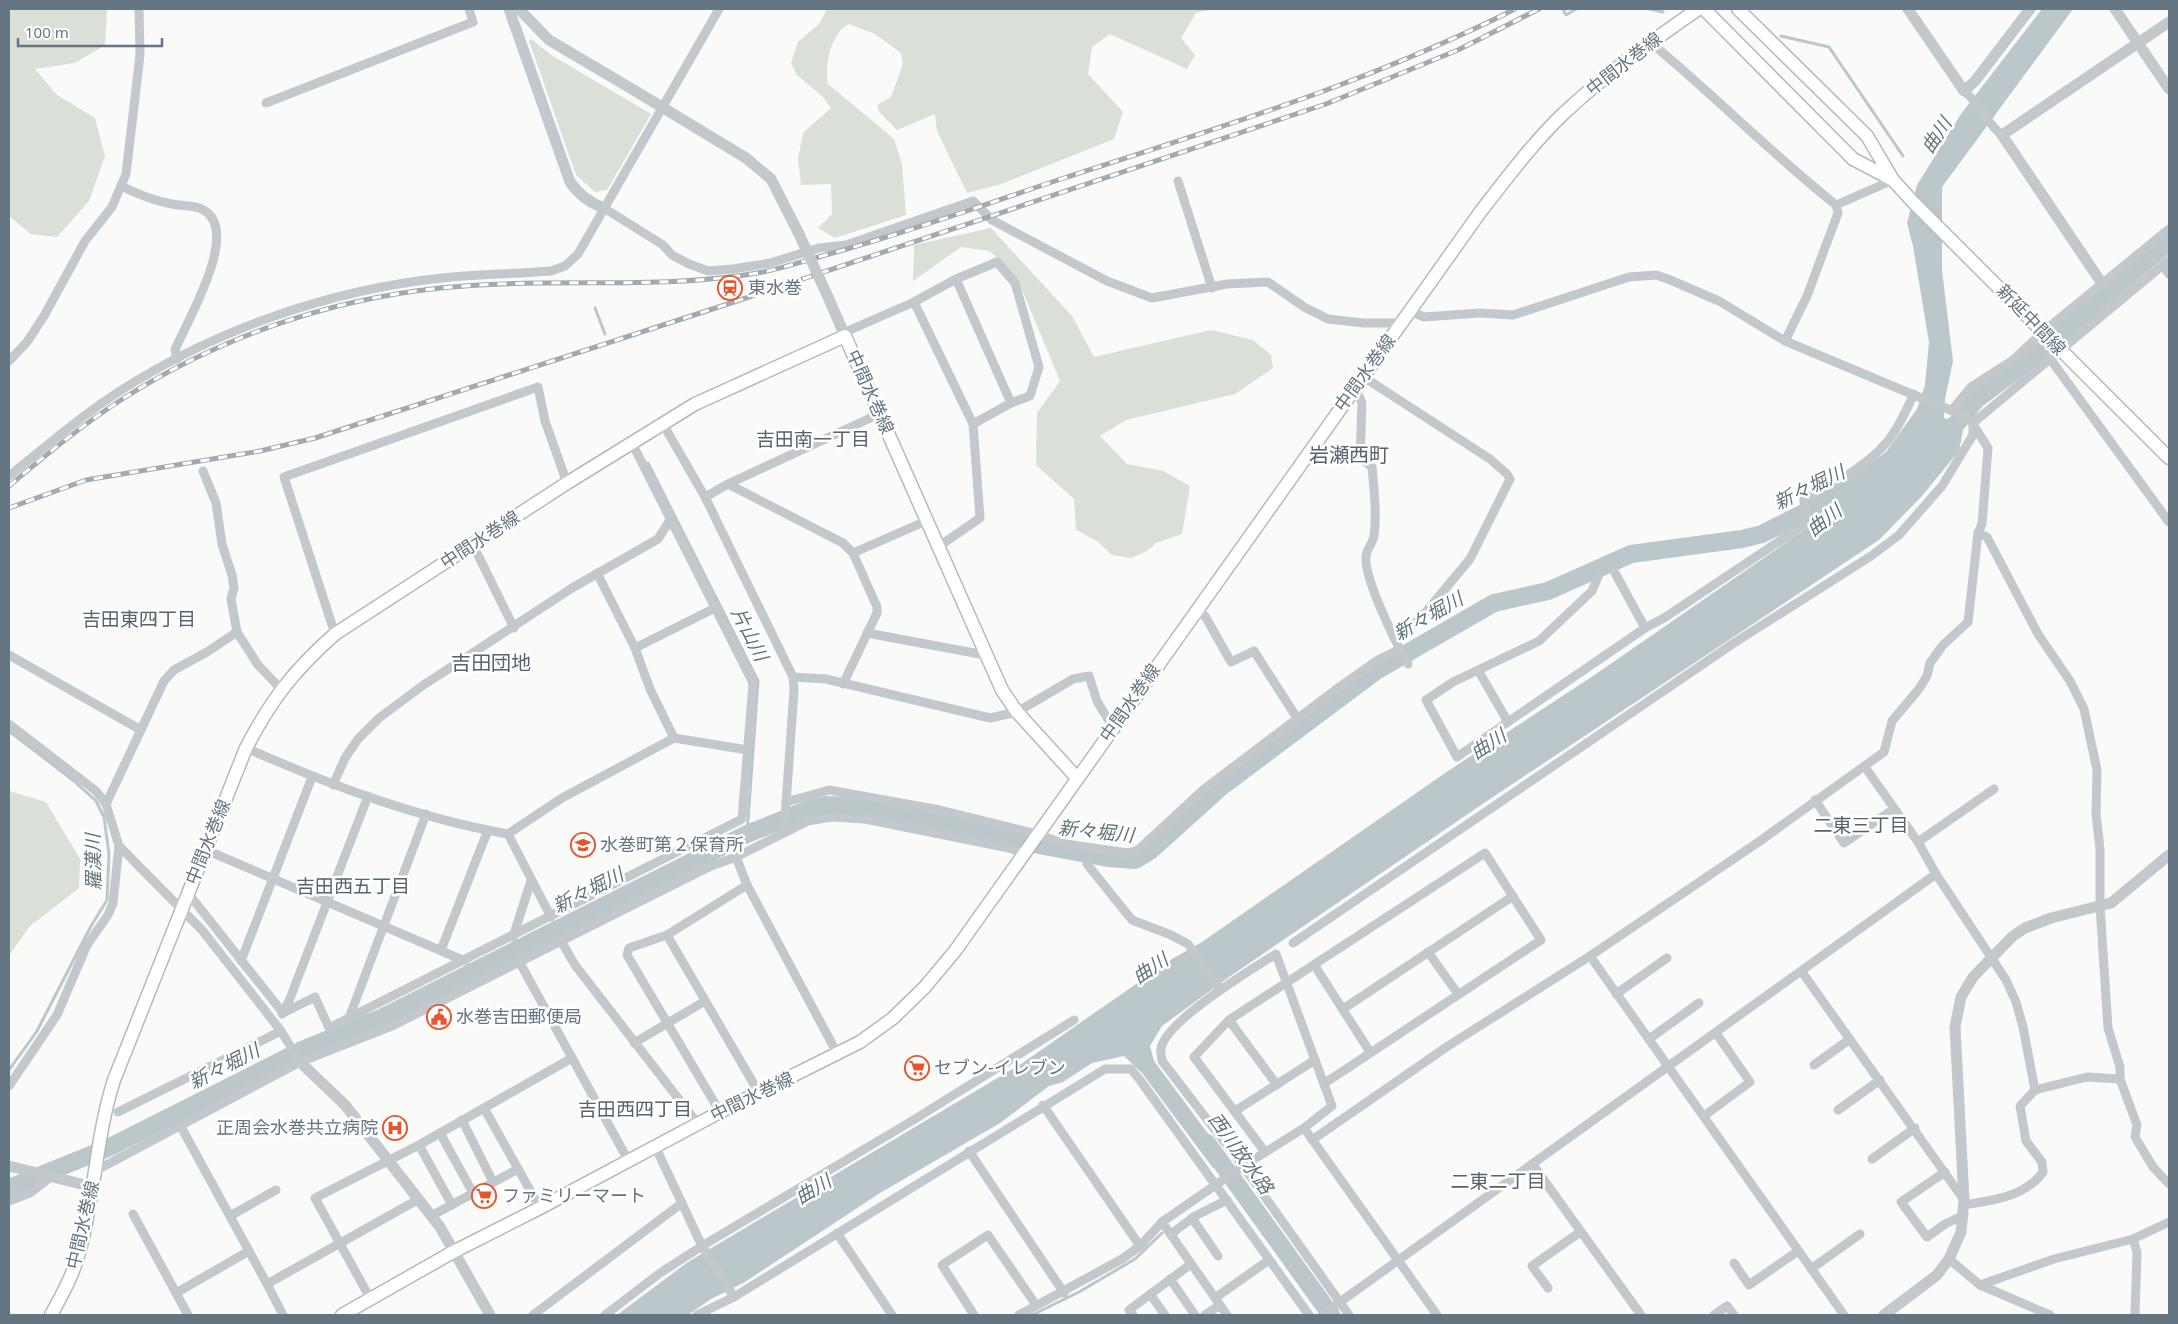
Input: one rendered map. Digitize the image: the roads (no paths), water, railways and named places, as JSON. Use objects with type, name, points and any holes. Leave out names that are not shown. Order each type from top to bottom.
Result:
[{"type":"main road","name":"中間水巻線","points":[[342,1315],[453,1252],[540,1208],[628,1160],[720,1112],[838,1055],[892,1019],[924,988],[956,951],[1023,853],[1362,376],[1481,211],[1536,142],[1594,86],[1650,42],[1698,9]]},
{"type":"main road","name":"新延中間線","points":[[1704,9],[1853,160],[1892,180]]},
{"type":"main road","name":"新延中間線","points":[[1738,9],[1868,136],[1892,180],[1912,202],[2169,458]]},
{"type":"main road","name":"中間水巻線","points":[[51,1315],[70,1281],[79,1254],[93,1187],[103,1122],[117,1072],[246,748],[280,689],[306,660],[335,634],[567,483],[695,404],[844,334],[1002,690],[1018,712],[1077,778]]},
{"type":"street","points":[[9,361],[27,342],[85,241],[112,207],[126,174],[139,65],[139,9]]},
{"type":"street","points":[[266,103],[473,22],[469,9]]},
{"type":"street","points":[[509,9],[570,182],[576,190],[593,204],[604,208],[664,245],[672,255],[708,271],[770,263],[819,248],[846,245],[973,201],[992,220],[1107,281],[1152,298],[1227,284],[1268,282],[1304,307],[1328,318],[1364,323],[1401,323]]},
{"type":"street","points":[[519,9],[549,40],[746,158],[771,179],[799,234],[844,334],[914,302],[956,279],[997,262],[1015,283],[1039,367],[1030,396],[1011,403],[972,424]]},
{"type":"street","points":[[9,476],[119,391],[177,359],[250,326],[340,297],[442,278],[551,271],[565,266],[578,254],[719,9]]},
{"type":"street","points":[[1908,9],[1992,128],[2002,135],[2103,285]]},
{"type":"street","points":[[1968,94],[2030,9]]},
{"type":"street","points":[[2115,9],[2169,89]]},
{"type":"street","points":[[2002,135],[2169,22]]},
{"type":"street","points":[[1650,42],[1717,99],[1788,167],[1836,205],[1838,213],[1807,296],[1785,341]]},
{"type":"street","points":[[1836,205],[1892,180]]},
{"type":"street","points":[[1178,182],[1212,288]]},
{"type":"street","points":[[121,186],[170,204],[199,208],[208,214],[215,227],[216,252],[208,278],[176,350],[177,359]]},
{"type":"street","points":[[1952,410],[1971,387],[2013,360],[2169,229]]},
{"type":"street","points":[[1971,420],[2050,360],[2058,348],[2166,263],[2169,274]]},
{"type":"street","points":[[1312,1140],[1448,1046],[1590,956],[1760,841],[1884,752],[1892,721],[1919,689],[1927,676],[1930,663],[1943,645],[1968,622],[1978,533],[1982,524],[1988,448],[1971,420],[1952,410],[1785,341],[1719,302],[1656,275],[1616,280],[1513,315],[1480,313],[1424,317],[1410,311]]},
{"type":"street","points":[[956,279],[1011,403]]},
{"type":"street","points":[[914,302],[972,424],[980,518],[938,547]]},
{"type":"street","points":[[2050,360],[2169,522]]},
{"type":"street","points":[[1362,376],[1490,459],[1510,479],[1470,559],[1421,618],[1396,639]]},
{"type":"street","points":[[335,634],[284,478],[538,387],[545,421],[567,483]]},
{"type":"street","points":[[1352,390],[1359,396],[1362,403],[1360,458],[1372,467],[1374,485],[1374,535],[1366,556],[1367,567],[1376,595],[1408,664]]},
{"type":"street","points":[[1598,577],[1592,591],[1539,641],[1453,682],[1426,700],[1458,757],[1645,628],[1664,618],[1804,524],[1804,499],[1836,482],[1868,461],[1888,442],[1902,420],[1914,394]]},
{"type":"street","points":[[704,497],[879,414]]},
{"type":"street","points":[[1293,943],[1734,643],[1878,551],[1916,518],[1942,486],[1973,435],[1971,420]]},
{"type":"street","points":[[663,424],[704,497],[793,677],[794,690],[784,832]]},
{"type":"street","points":[[274,1022],[283,1013],[315,997],[330,1028],[742,819],[753,683],[632,443]]},
{"type":"street","points":[[203,471],[216,504],[222,544],[232,575],[234,588],[231,599],[236,632],[258,665],[280,689]]},
{"type":"street","points":[[728,484],[843,543],[853,553],[877,607],[877,613],[843,684]]},
{"type":"street","points":[[333,785],[345,758],[358,739],[379,718],[422,686],[597,573],[658,539],[670,520]]},
{"type":"street","points":[[853,553],[926,521]]},
{"type":"street","points":[[1978,533],[1987,537],[2038,634],[2070,681],[2084,708],[2097,770],[2096,814],[2100,849],[2100,906],[2108,1028],[2120,1067],[2120,1079],[2137,1125],[2135,1137],[2153,1167],[2169,1184]]},
{"type":"street","points":[[473,545],[514,628]]},
{"type":"street","points":[[1614,571],[1645,628]]},
{"type":"street","points":[[597,573],[636,648],[650,689],[674,738]]},
{"type":"street","points":[[636,648],[715,608]]},
{"type":"street","points":[[1195,612],[1205,616],[1230,662],[1254,651],[1297,718]]},
{"type":"street","points":[[106,804],[164,681],[174,670],[207,652],[236,632]]},
{"type":"street","points":[[867,633],[985,655]]},
{"type":"street","points":[[786,802],[829,790],[940,810],[1038,834],[1065,844],[1128,854],[1138,850],[1204,789],[1297,718],[1378,660],[1400,649]]},
{"type":"street","points":[[9,656],[141,730]]},
{"type":"street","points":[[1478,670],[1508,722]]},
{"type":"street","points":[[793,677],[826,679],[990,718],[1018,712],[1072,679],[1089,676],[1097,701],[1113,728]]},
{"type":"street","points":[[9,724],[96,791],[106,804],[119,846],[113,903],[108,915],[87,945],[57,1015],[9,1086]]},
{"type":"street","points":[[246,748],[333,785],[426,814],[508,834],[562,798],[674,738],[748,750]]},
{"type":"street","points":[[1865,767],[1918,842],[1936,874],[1992,958],[2016,1002],[2029,1048],[2035,1090]]},
{"type":"street","points":[[241,961],[312,777]]},
{"type":"street","points":[[1918,842],[1994,789]]},
{"type":"street","points":[[283,1013],[368,796]]},
{"type":"street","points":[[1815,800],[1844,843],[1894,809]]},
{"type":"street","points":[[349,1018],[426,814]]},
{"type":"street","points":[[96,1166],[180,1125],[300,1062],[392,1026],[711,866],[736,857],[808,821],[832,817],[856,819],[1009,848],[1023,853]]},
{"type":"street","points":[[441,950],[488,830]]},
{"type":"street","points":[[508,834],[551,917]]},
{"type":"street","points":[[119,846],[202,930],[281,1030],[300,1062],[340,1100],[388,1160],[431,1216],[490,1315]]},
{"type":"street","points":[[206,850],[465,961]]},
{"type":"street","points":[[1265,1152],[1194,1057],[1229,1020],[1485,853],[1541,940],[1325,1083]]},
{"type":"street","points":[[1884,1315],[1924,1287],[1937,1275],[1949,1258],[1961,1232],[1964,1207],[1955,1027],[1956,1012],[1962,996],[1973,977],[2014,936],[2025,928],[2051,918],[2100,906],[2121,897],[2169,854]]},
{"type":"street","points":[[736,857],[747,885],[838,1055]]},
{"type":"street","points":[[1087,864],[1132,920],[1171,935],[1188,944],[1220,989]]},
{"type":"street","points":[[1322,1315],[1670,1067],[1936,874]]},
{"type":"street","points":[[513,936],[531,881]]},
{"type":"street","points":[[720,1112],[628,955],[629,948],[667,935],[747,885]]},
{"type":"street","points":[[188,893],[283,1013]]},
{"type":"street","points":[[1343,1009],[1513,896]]},
{"type":"street","points":[[667,935],[759,1093]]},
{"type":"street","points":[[561,941],[575,965],[698,1124]]},
{"type":"street","points":[[1428,952],[1458,994]]},
{"type":"street","points":[[1022,1315],[1036,1305],[1064,1293],[1140,1246],[1162,1222],[1241,1167],[1304,1128],[1332,1106],[1288,982],[1276,954],[1220,989],[1192,1012],[1165,1040],[1161,1049],[1162,1061],[1241,1167],[1338,1304],[1349,1315]]},
{"type":"street","points":[[1590,956],[1844,1315]]},
{"type":"street","points":[[1616,994],[1667,958]]},
{"type":"street","points":[[520,962],[628,1160]]},
{"type":"street","points":[[1314,966],[1370,1052]]},
{"type":"street","points":[[1802,972],[1915,1128],[1945,1172],[1964,1207]]},
{"type":"street","points":[[634,1043],[706,1001]]},
{"type":"street","points":[[1649,1039],[1698,1003]]},
{"type":"street","points":[[605,1315],[660,1273],[704,1249],[1074,1020]]},
{"type":"street","points":[[1229,1020],[1277,1085]]},
{"type":"street","points":[[118,1112],[281,1030]]},
{"type":"street","points":[[1704,1116],[1750,1082],[1716,1033]]},
{"type":"street","points":[[1814,1065],[1850,1039]]},
{"type":"street","points":[[371,1300],[316,1198],[440,1133],[572,1058]]},
{"type":"street","points":[[1235,1111],[1315,1060]]},
{"type":"street","points":[[697,1315],[837,1233],[1105,1069],[1131,1069],[1219,1182],[1227,1200],[1308,1315]]},
{"type":"street","points":[[1945,1172],[1900,1202],[1927,1237],[1964,1207],[2017,1193],[2032,1184],[2044,1172],[2042,1162],[2026,1141],[2020,1106],[2035,1090],[2087,1078],[2120,1079]]},
{"type":"street","points":[[1838,1110],[1880,1080]]},
{"type":"street","points":[[1044,1105],[1140,1246]]},
{"type":"street","points":[[484,1108],[540,1208]]},
{"type":"street","points":[[462,1120],[493,1182]]},
{"type":"street","points":[[180,1125],[283,1315]]},
{"type":"street","points":[[1304,1128],[1437,1315]]},
{"type":"street","points":[[1872,1159],[1915,1128]]},
{"type":"street","points":[[440,1133],[473,1193]]},
{"type":"street","points":[[418,1145],[452,1205]]},
{"type":"street","points":[[655,1146],[704,1249],[732,1294]]},
{"type":"street","points":[[969,1151],[1064,1293]]},
{"type":"street","points":[[1533,1165],[1641,1315]]},
{"type":"street","points":[[9,1166],[93,1187]]},
{"type":"street","points":[[431,1216],[518,1168]]},
{"type":"street","points":[[9,1201],[30,1193],[51,1177]]},
{"type":"street","points":[[230,1216],[276,1190]]},
{"type":"street","points":[[267,1284],[418,1199]]},
{"type":"street","points":[[1171,1234],[1192,1218],[1227,1200]]},
{"type":"street","points":[[533,1315],[682,1203]]},
{"type":"street","points":[[133,1214],[188,1315]]},
{"type":"street","points":[[1192,1218],[1218,1256]]},
{"type":"street","points":[[1162,1222],[1227,1315]]},
{"type":"street","points":[[1980,1286],[2054,1259],[2133,1239],[2169,1222]]},
{"type":"street","points":[[1548,1288],[1532,1266],[1580,1232]]},
{"type":"street","points":[[837,1233],[892,1315]]},
{"type":"street","points":[[1811,1269],[1860,1234]]},
{"type":"street","points":[[974,1315],[942,1265],[988,1235],[1036,1305]]},
{"type":"street","points":[[2133,1239],[2137,1252],[2134,1315]]},
{"type":"street","points":[[176,1293],[248,1251]]},
{"type":"street","points":[[1734,1263],[1748,1284],[1798,1251]]},
{"type":"street","points":[[1949,1258],[1980,1286],[2050,1315]]},
{"type":"street","points":[[1205,1315],[1217,1301],[1269,1260]]},
{"type":"street","points":[[1133,1315],[1129,1310],[1191,1264]]},
{"type":"street","points":[[1170,1279],[1195,1315]]},
{"type":"street","points":[[1150,1294],[1164,1315]]},
{"type":"street","points":[[1714,1315],[1727,1306],[1734,1315]]},
{"type":"water","name":"曲川","points":[[2042,9],[2073,9],[1942,187],[1942,270],[1953,361],[1945,399],[1944,418],[1964,425],[1959,451],[1921,497],[1879,540],[1484,803],[1229,977],[1162,1026],[1150,1046],[1154,1061],[1226,1158],[1213,1168],[1142,1073],[1124,1056],[1092,1063],[1063,1082],[1049,1086],[1000,1123],[880,1193],[745,1282],[711,1299],[688,1315],[617,1315],[688,1262],[1021,1064],[1172,959],[1202,942],[1448,771],[1593,676],[1833,510],[1830,493],[1886,452],[1917,409],[1925,385],[1929,342],[1913,246],[1907,223],[1917,185],[1961,114]]},
{"type":"waterway","points":[[1563,9],[1566,15],[1576,9]]},
{"type":"waterway","points":[[1649,9],[1663,12]]},
{"type":"waterway","points":[[1781,36],[1829,47],[1903,156]]},
{"type":"waterway","name":"新々堀川","points":[[1940,437],[1957,423],[1977,399],[2024,364],[2169,242]]},
{"type":"waterway","name":"片山川","points":[[595,308],[605,334]]},
{"type":"waterway","name":"片山川","points":[[648,463],[758,681],[747,834]]},
{"type":"waterway","name":"新々堀川","points":[[9,1188],[110,1147],[304,1049],[381,1018],[747,834],[809,809],[826,805],[865,807],[1044,846],[1108,858],[1135,860],[1150,851],[1221,787],[1376,671],[1494,603],[1548,591],[1631,554],[1742,539],[1762,534],[1853,488]]},
{"type":"waterway","name":"羅漢川","points":[[9,731],[74,781],[96,801],[104,817],[109,854],[107,900],[91,926],[37,1031],[9,1070]]},
{"type":"waterway","name":"西川放水路","points":[[1207,1143],[1331,1315]]},
{"type":"waterway","points":[[1032,1315],[1079,1292],[1135,1259],[1162,1233]]},
{"type":"railway","points":[[9,486],[79,429],[124,398],[203,354],[245,336],[288,321],[331,308],[420,290],[502,284],[689,281],[781,268],[917,228],[1289,104],[1403,60],[1460,36],[1515,9]]},
{"type":"railway","points":[[9,508],[86,480],[260,451],[315,438],[734,302],[1326,104],[1458,50],[1539,9]]},
{"type":"place","name":"東水巻","points":[[730,288]]},
{"type":"place","name":"水巻町第２保育所","points":[[583,845]]},
{"type":"place","name":"水巻吉田郵便局","points":[[439,1017]]},
{"type":"place","name":"セブン-イレブン","points":[[917,1068]]},
{"type":"place","name":"正周会水巻共立病院","points":[[395,1128]]},
{"type":"place","name":"ファミリーマート","points":[[484,1196]]},
{"type":"district","name":"吉田南一丁目","points":[[813,439]]},
{"type":"district","name":"岩瀬西町","points":[[1349,455]]},
{"type":"district","name":"吉田東四丁目","points":[[139,619]]},
{"type":"district","name":"吉田団地","points":[[491,663]]},
{"type":"district","name":"二東三丁目","points":[[1861,825]]},
{"type":"district","name":"吉田西五丁目","points":[[353,886]]},
{"type":"district","name":"吉田西四丁目","points":[[635,1109]]},
{"type":"district","name":"二東二丁目","points":[[1498,1181]]}]
